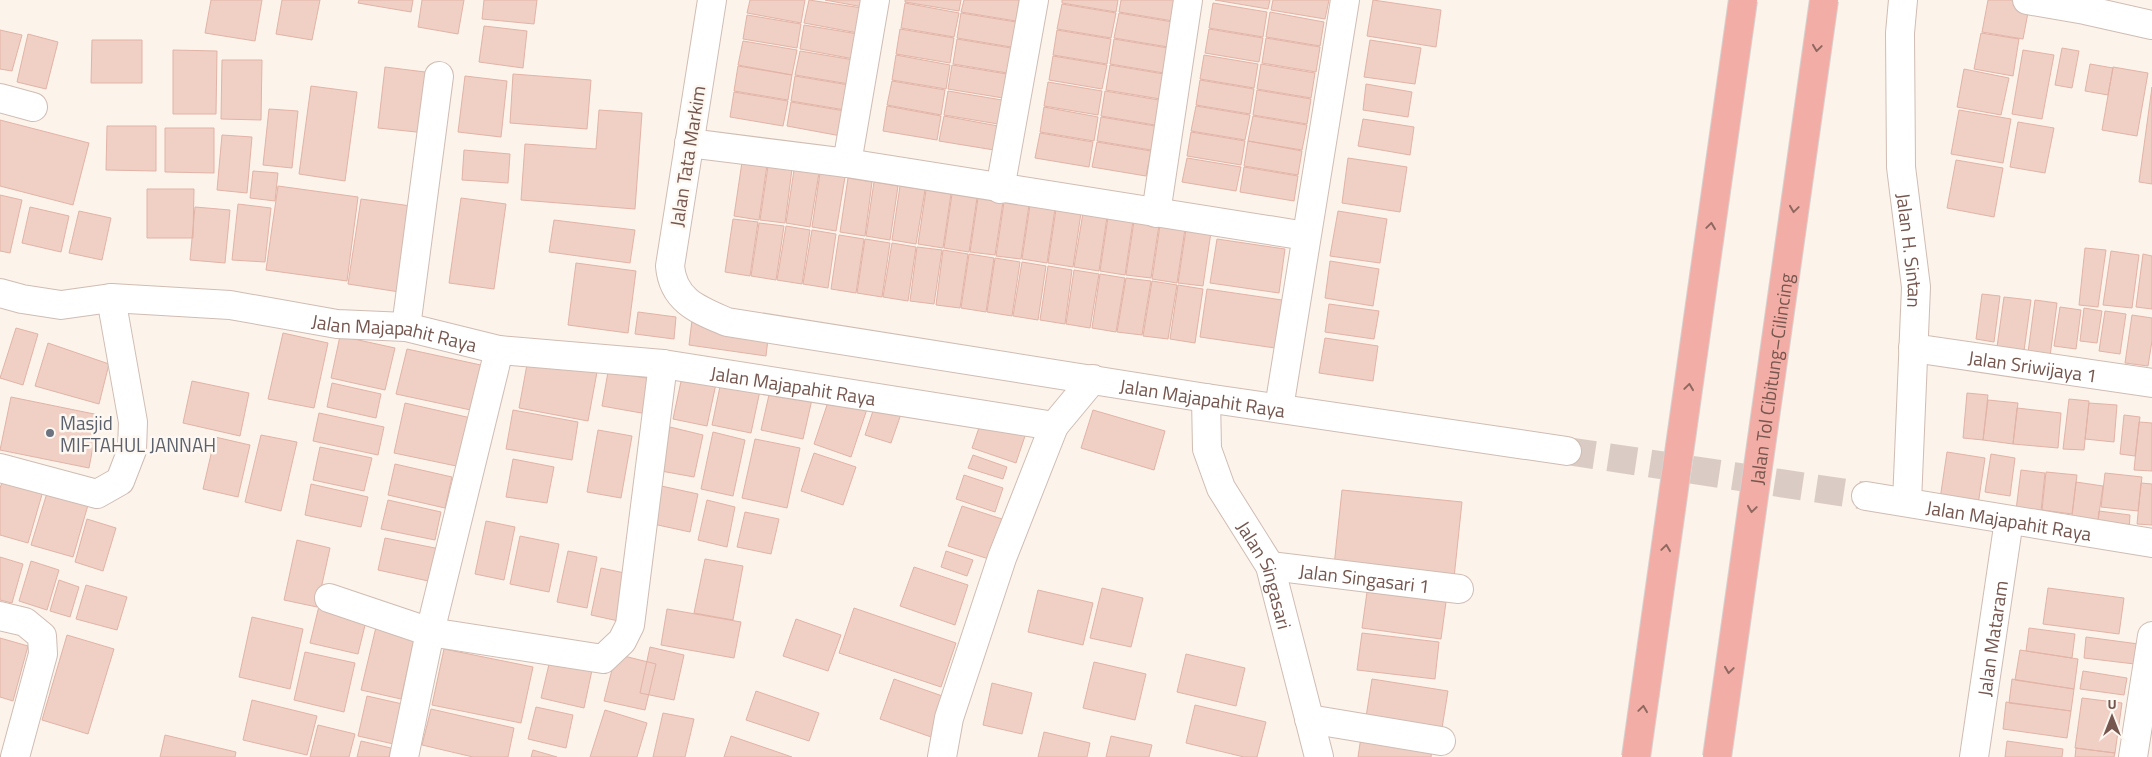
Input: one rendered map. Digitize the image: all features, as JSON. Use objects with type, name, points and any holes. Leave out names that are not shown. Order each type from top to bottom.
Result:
[{"type":"highway","points":[[1636,757],[1743,0]]},
{"type":"highway","name":"Jalan Tol Cibitung–Cilincing","points":[[1717,757],[1824,0]]},
{"type":"street","name":"Jalan Tata Markim","points":[[712,0],[670,266],[671,280],[690,306],[727,322],[1093,379]]},
{"type":"street","points":[[847,163],[876,0]]},
{"type":"street","points":[[1000,189],[1034,0]]},
{"type":"street","points":[[1156,213],[1188,0]]},
{"type":"street","points":[[1279,408],[1345,0]]},
{"type":"street","name":"Jalan H. Sintan","points":[[1903,0],[1900,33],[1901,167],[1916,287],[1907,502]]},
{"type":"street","points":[[2027,0],[2085,10],[2152,25]]},
{"type":"street","points":[[406,326],[439,76]]},
{"type":"street","points":[[0,98],[33,108]]},
{"type":"street","points":[[689,143],[847,163],[1000,189],[1306,236]]},
{"type":"street","name":"Jalan Majapahit Raya","points":[[0,293],[22,300],[61,304],[111,298],[230,305],[337,324],[406,326],[500,350],[663,364],[1054,426],[1093,379],[1206,398],[1567,451]]},
{"type":"street","points":[[0,468],[97,494],[120,481],[132,450],[133,422],[111,298]]},
{"type":"street","name":"Jalan Sriwijaya 1","points":[[1913,348],[2152,383]]},
{"type":"street","points":[[404,757],[430,632],[500,350]]},
{"type":"street","points":[[329,598],[430,632],[603,659],[622,641],[630,626],[663,364]]},
{"type":"street","name":"Jalan Singasari","points":[[1206,398],[1207,449],[1221,488],[1270,566],[1319,757]]},
{"type":"street","points":[[942,757],[949,718],[1002,558],[1054,426]]},
{"type":"street","name":"Jalan Majapahit Raya","points":[[1866,496],[2152,543]]},
{"type":"street","name":"Jalan Mataram","points":[[1974,757],[2009,520]]},
{"type":"street","name":"Jalan Singasari 1","points":[[1270,566],[1460,589]]},
{"type":"street","points":[[0,616],[25,622],[42,636],[43,654],[16,757]]},
{"type":"street","points":[[2133,757],[2152,636]]},
{"type":"street","points":[[1309,720],[1441,741]]},
{"type":"building","points":[[211,0],[262,0],[255,41],[205,33]]},
{"type":"building","points":[[282,0],[320,0],[312,40],[276,34]]},
{"type":"building","points":[[359,0],[413,0],[411,12],[358,3]]},
{"type":"building","points":[[422,0],[464,0],[458,34],[418,27]]},
{"type":"building","points":[[484,0],[537,0],[534,24],[482,19]]},
{"type":"building","points":[[750,0],[805,0],[801,23],[747,13]]},
{"type":"building","points":[[809,0],[862,8],[858,33],[804,23]]},
{"type":"building","points":[[825,0],[864,0],[863,7]]},
{"type":"building","points":[[905,0],[961,0],[959,11],[905,2]]},
{"type":"building","points":[[964,0],[1019,0],[1016,21],[961,12]]},
{"type":"building","points":[[1062,0],[1118,0],[1116,12],[1062,3]]},
{"type":"building","points":[[1121,0],[1177,0],[1173,21],[1119,12]]},
{"type":"building","points":[[1215,0],[1270,0],[1268,9]]},
{"type":"building","points":[[1273,0],[1329,0],[1325,19],[1271,10]]},
{"type":"building","points":[[1373,0],[1441,10],[1436,47],[1367,36]]},
{"type":"building","points":[[1988,0],[2030,2],[2023,39],[1982,32]]},
{"type":"building","points":[[905,3],[959,13],[954,37],[901,28]]},
{"type":"building","points":[[1213,3],[1267,12],[1263,37],[1209,28]]},
{"type":"building","points":[[1062,4],[1116,13],[1111,38],[1057,29]]},
{"type":"building","points":[[1270,12],[1324,22],[1320,46],[1266,37]]},
{"type":"building","points":[[961,13],[1016,22],[1011,47],[957,38]]},
{"type":"building","points":[[1119,13],[1173,22],[1168,47],[1114,38]]},
{"type":"building","points":[[747,15],[801,24],[797,48],[743,39]]},
{"type":"building","points":[[804,25],[858,34],[854,59],[800,49]]},
{"type":"building","points":[[484,26],[527,31],[523,68],[479,62]]},
{"type":"building","points":[[900,29],[954,38],[950,63],[896,54]]},
{"type":"building","points":[[1209,29],[1263,38],[1259,62],[1205,53]]},
{"type":"building","points":[[0,30],[22,35],[12,71],[0,69]]},
{"type":"building","points":[[1057,30],[1111,39],[1107,64],[1053,55]]},
{"type":"building","points":[[1981,33],[2019,39],[2013,76],[1974,69]]},
{"type":"building","points":[[28,34],[58,42],[46,89],[17,82]]},
{"type":"building","points":[[1266,38],[1320,47],[1316,72],[1262,63]]},
{"type":"building","points":[[957,39],[1011,48],[1007,73],[953,64]]},
{"type":"building","points":[[1114,39],[1168,48],[1164,73],[1110,64]]},
{"type":"building","points":[[92,40],[142,40],[142,83],[91,83]]},
{"type":"building","points":[[1370,40],[1421,48],[1415,84],[1364,77]]},
{"type":"building","points":[[743,41],[797,50],[792,75],[738,65]]},
{"type":"building","points":[[2062,48],[2079,51],[2072,88],[2055,85]]},
{"type":"building","points":[[173,50],[217,51],[216,114],[173,114]]},
{"type":"building","points":[[2023,50],[2054,55],[2042,119],[2012,114]]},
{"type":"building","points":[[800,51],[854,60],[849,84],[795,75]]},
{"type":"building","points":[[896,55],[950,65],[946,89],[892,80]]},
{"type":"building","points":[[1204,55],[1258,64],[1254,88],[1200,79]]},
{"type":"building","points":[[1053,56],[1107,65],[1102,89],[1049,80]]},
{"type":"building","points":[[222,60],[262,60],[261,120],[221,119]]},
{"type":"building","points":[[1261,64],[1315,73],[1311,98],[1257,89]]},
{"type":"building","points":[[2090,64],[2113,68],[2108,95],[2085,91]]},
{"type":"building","points":[[952,65],[1007,74],[1003,98],[948,89]]},
{"type":"building","points":[[1110,65],[1164,74],[1160,99],[1106,90]]},
{"type":"building","points":[[738,66],[792,75],[788,100],[734,91]]},
{"type":"building","points":[[385,67],[433,73],[426,133],[378,128]]},
{"type":"building","points":[[2113,67],[2148,73],[2137,136],[2102,130]]},
{"type":"building","points":[[1964,69],[2009,78],[2001,115],[1957,107]]},
{"type":"building","points":[[513,74],[591,80],[587,129],[510,123]]},
{"type":"building","points":[[465,76],[507,81],[501,137],[458,132]]},
{"type":"building","points":[[795,76],[849,85],[845,110],[791,101]]},
{"type":"building","points":[[1200,80],[1254,89],[1250,114],[1196,105]]},
{"type":"building","points":[[892,81],[945,90],[941,115],[887,105]]},
{"type":"building","points":[[1048,82],[1102,91],[1098,115],[1044,106]]},
{"type":"building","points":[[1366,84],[1412,92],[1408,117],[1363,110]]},
{"type":"building","points":[[311,86],[357,92],[345,181],[299,174]]},
{"type":"building","points":[[2152,87],[2152,184],[2139,182]]},
{"type":"building","points":[[1257,90],[1311,99],[1307,124],[1253,115]]},
{"type":"building","points":[[948,91],[1002,100],[998,124],[944,115]]},
{"type":"building","points":[[1105,91],[1159,100],[1155,125],[1101,116]]},
{"type":"building","points":[[734,92],[788,101],[783,126],[730,117]]},
{"type":"building","points":[[791,102],[845,111],[841,136],[787,126]]},
{"type":"building","points":[[887,106],[941,116],[937,140],[883,131]]},
{"type":"building","points":[[1196,106],[1250,115],[1245,140],[1191,131]]},
{"type":"building","points":[[1044,107],[1098,117],[1094,141],[1040,132]]},
{"type":"building","points":[[269,109],[298,111],[292,168],[263,165]]},
{"type":"building","points":[[599,110],[642,113],[635,209],[521,200],[525,144],[596,149]]},
{"type":"building","points":[[1959,110],[2011,119],[2003,163],[1951,154]]},
{"type":"building","points":[[944,116],[998,126],[994,150],[939,141]]},
{"type":"building","points":[[1253,116],[1307,125],[1302,150],[1248,141]]},
{"type":"building","points":[[1101,117],[1155,126],[1151,150],[1097,141]]},
{"type":"building","points":[[1363,119],[1414,127],[1410,155],[1358,146]]},
{"type":"building","points":[[0,120],[89,143],[73,205],[0,186]]},
{"type":"building","points":[[2018,122],[2054,128],[2045,173],[2010,167]]},
{"type":"building","points":[[107,126],[156,126],[156,171],[106,170]]},
{"type":"building","points":[[165,128],[214,128],[214,173],[165,172]]},
{"type":"building","points":[[1191,132],[1245,141],[1241,165],[1187,156]]},
{"type":"building","points":[[1040,133],[1093,142],[1089,167],[1035,158]]},
{"type":"building","points":[[222,135],[252,137],[247,193],[217,190]]},
{"type":"building","points":[[1248,141],[1302,151],[1298,175],[1244,166]]},
{"type":"building","points":[[1097,142],[1151,151],[1146,176],[1092,167]]},
{"type":"building","points":[[464,150],[510,154],[508,183],[462,180]]},
{"type":"building","points":[[1187,158],[1241,167],[1236,191],[1182,182]]},
{"type":"building","points":[[1348,158],[1407,167],[1400,212],[1342,203]]},
{"type":"building","points":[[1956,160],[2003,168],[1994,217],[1947,208]]},
{"type":"building","points":[[742,162],[767,165],[759,220],[734,216]]},
{"type":"building","points":[[768,166],[792,169],[785,223],[760,220]]},
{"type":"building","points":[[1244,167],[1298,176],[1294,201],[1240,192]]},
{"type":"building","points":[[794,170],[819,173],[810,227],[786,223]]},
{"type":"building","points":[[253,171],[278,173],[275,201],[250,198]]},
{"type":"building","points":[[820,173],[845,177],[836,231],[812,227]]},
{"type":"building","points":[[848,178],[872,182],[865,236],[840,232]]},
{"type":"building","points":[[874,182],[898,186],[890,240],[866,236]]},
{"type":"building","points":[[278,186],[358,197],[347,281],[266,270]]},
{"type":"building","points":[[900,186],[925,190],[916,244],[892,240]]},
{"type":"building","points":[[147,189],[194,189],[193,238],[147,238]]},
{"type":"building","points":[[926,190],[951,194],[943,248],[918,244]]},
{"type":"building","points":[[952,194],[977,198],[969,252],[944,248]]},
{"type":"building","points":[[0,195],[22,200],[10,253],[0,251]]},
{"type":"building","points":[[461,198],[506,204],[494,289],[449,283]]},
{"type":"building","points":[[978,198],[1003,202],[995,255],[970,252]]},
{"type":"building","points":[[361,199],[418,207],[406,293],[348,284]]},
{"type":"building","points":[[1004,202],[1029,205],[1021,259],[996,256]]},
{"type":"building","points":[[238,204],[271,208],[265,262],[232,260]]},
{"type":"building","points":[[1030,205],[1055,209],[1047,263],[1022,259]]},
{"type":"building","points":[[30,207],[69,216],[61,252],[22,243]]},
{"type":"building","points":[[195,207],[230,210],[225,263],[190,260]]},
{"type":"building","points":[[1056,209],[1081,213],[1073,267],[1048,263]]},
{"type":"building","points":[[79,211],[111,218],[102,260],[69,253]]},
{"type":"building","points":[[1338,211],[1387,219],[1380,263],[1330,256]]},
{"type":"building","points":[[1083,213],[1107,217],[1099,271],[1074,267]]},
{"type":"building","points":[[1108,217],[1133,221],[1125,275],[1100,271]]},
{"type":"building","points":[[733,219],[758,222],[750,276],[725,272]]},
{"type":"building","points":[[554,220],[635,230],[630,263],[549,252]]},
{"type":"building","points":[[1134,221],[1159,225],[1151,278],[1126,275]]},
{"type":"building","points":[[759,223],[784,226],[776,280],[751,276]]},
{"type":"building","points":[[1160,225],[1185,229],[1177,283],[1152,279]]},
{"type":"building","points":[[786,226],[810,230],[802,284],[777,280]]},
{"type":"building","points":[[1186,229],[1211,232],[1203,286],[1178,283]]},
{"type":"building","points":[[812,230],[836,234],[828,288],[803,284]]},
{"type":"building","points":[[839,235],[864,239],[856,293],[831,289]]},
{"type":"building","points":[[865,239],[890,243],[882,297],[857,293]]},
{"type":"building","points":[[1217,239],[1285,249],[1279,293],[1210,283]]},
{"type":"building","points":[[892,243],[916,247],[908,301],[883,297]]},
{"type":"building","points":[[917,247],[942,250],[934,304],[910,301]]},
{"type":"building","points":[[2085,248],[2106,250],[2098,307],[2079,305]]},
{"type":"building","points":[[943,250],[968,254],[960,308],[936,305]]},
{"type":"building","points":[[2111,251],[2139,255],[2132,308],[2103,305]]},
{"type":"building","points":[[969,254],[994,258],[986,312],[961,308]]},
{"type":"building","points":[[2143,254],[2152,256],[2152,309],[2136,307]]},
{"type":"building","points":[[995,258],[1020,262],[1012,316],[987,312]]},
{"type":"building","points":[[1330,261],[1379,269],[1373,306],[1325,298]]},
{"type":"building","points":[[1022,262],[1046,266],[1038,320],[1013,316]]},
{"type":"building","points":[[576,263],[636,271],[628,333],[568,325]]},
{"type":"building","points":[[1048,266],[1072,270],[1065,324],[1040,320]]},
{"type":"building","points":[[1074,270],[1099,274],[1090,328],[1066,324]]},
{"type":"building","points":[[1100,274],[1125,278],[1116,332],[1092,328]]},
{"type":"building","points":[[1126,278],[1151,281],[1142,335],[1117,332]]},
{"type":"building","points":[[1152,281],[1177,285],[1168,339],[1143,336]]},
{"type":"building","points":[[1178,285],[1203,289],[1195,343],[1170,339]]},
{"type":"building","points":[[1207,289],[1282,300],[1275,348],[1200,337]]},
{"type":"building","points":[[1982,294],[2000,296],[1994,342],[1976,339]]},
{"type":"building","points":[[2004,297],[2031,300],[2023,358],[1996,354]]},
{"type":"building","points":[[2035,300],[2057,303],[2049,364],[2027,360]]},
{"type":"building","points":[[1329,304],[1379,311],[1374,339],[1325,332]]},
{"type":"building","points":[[2060,307],[2081,310],[2076,349],[2054,346]]},
{"type":"building","points":[[2084,308],[2102,311],[2097,343],[2080,341]]},
{"type":"building","points":[[2105,311],[2126,314],[2120,354],[2099,351]]},
{"type":"building","points":[[638,312],[676,317],[674,339],[635,334]]},
{"type":"building","points":[[2132,315],[2152,318],[2152,341],[2148,366],[2125,363]]},
{"type":"building","points":[[692,320],[769,330],[766,356],[689,345]]},
{"type":"building","points":[[16,328],[38,334],[23,385],[0,378]]},
{"type":"building","points":[[283,333],[328,343],[314,408],[268,399]]},
{"type":"building","points":[[340,336],[395,348],[385,390],[331,378]]},
{"type":"building","points":[[1325,338],[1378,346],[1373,381],[1319,373]]},
{"type":"building","points":[[48,343],[109,364],[99,404],[35,386]]},
{"type":"building","points":[[407,349],[490,367],[480,412],[396,394]]},
{"type":"building","points":[[528,359],[597,372],[588,421],[519,408]]},
{"type":"building","points":[[608,372],[653,379],[647,414],[602,406]]},
{"type":"building","points":[[683,372],[717,379],[707,426],[673,419]]},
{"type":"building","points":[[722,377],[761,386],[751,433],[712,425]]},
{"type":"building","points":[[192,381],[249,393],[240,436],[183,423]]},
{"type":"building","points":[[332,383],[381,394],[376,418],[327,407]]},
{"type":"building","points":[[771,386],[813,395],[803,439],[761,430]]},
{"type":"building","points":[[831,393],[868,406],[851,457],[814,444]]},
{"type":"building","points":[[1967,393],[1988,395],[1983,440],[1963,438]]},
{"type":"building","name":"Masjid MIFTAHUL JANNAH","points":[[11,397],[99,415],[89,468],[0,450]]},
{"type":"building","points":[[2069,399],[2089,401],[2084,450],[2063,449]]},
{"type":"building","points":[[1988,400],[2018,403],[2013,444],[1983,440]]},
{"type":"building","points":[[405,403],[471,418],[461,467],[394,453]]},
{"type":"building","points":[[2089,403],[2117,405],[2114,442],[2085,439]]},
{"type":"building","points":[[875,405],[901,414],[891,443],[865,435]]},
{"type":"building","points":[[2017,408],[2061,413],[2058,448],[2013,444]]},
{"type":"building","points":[[513,410],[578,422],[572,460],[506,449]]},
{"type":"building","points":[[1093,410],[1165,431],[1154,470],[1081,448]]},
{"type":"building","points":[[319,413],[384,427],[378,455],[313,441]]},
{"type":"building","points":[[2124,415],[2140,417],[2135,456],[2120,454]]},
{"type":"building","points":[[982,419],[1026,433],[1016,463],[972,448]]},
{"type":"building","points":[[2139,422],[2152,423],[2152,471],[2134,470]]},
{"type":"building","points":[[670,427],[703,435],[694,477],[661,471]]},
{"type":"building","points":[[598,430],[632,436],[621,498],[587,492]]},
{"type":"building","points":[[713,432],[745,440],[733,496],[701,489]]},
{"type":"building","points":[[261,435],[297,442],[281,511],[245,502]]},
{"type":"building","points":[[215,437],[250,445],[238,497],[203,489]]},
{"type":"building","points":[[755,439],[800,448],[787,508],[742,498]]},
{"type":"building","points":[[320,447],[372,458],[364,491],[313,480]]},
{"type":"building","points":[[1947,452],[1985,458],[1978,505],[1940,499]]},
{"type":"building","points":[[814,453],[856,467],[843,505],[801,491]]},
{"type":"building","points":[[1991,454],[2015,458],[2010,496],[1985,492]]},
{"type":"building","points":[[973,455],[1007,467],[1003,479],[968,468]]},
{"type":"building","points":[[513,459],[554,467],[547,503],[506,497]]},
{"type":"building","points":[[395,464],[452,477],[445,508],[388,495]]},
{"type":"building","points":[[2021,470],[2045,473],[2040,521],[2015,518]]},
{"type":"building","points":[[2046,472],[2077,475],[2072,514],[2042,510]]},
{"type":"building","points":[[2105,473],[2142,477],[2138,511],[2101,507]]},
{"type":"building","points":[[964,475],[1003,488],[995,512],[956,499]]},
{"type":"building","points":[[3,480],[43,491],[28,543],[0,535],[0,488]]},
{"type":"building","points":[[2076,482],[2103,486],[2097,528],[2071,525]]},
{"type":"building","points":[[2141,483],[2152,484],[2152,525],[2137,524]]},
{"type":"building","points":[[311,484],[368,497],[361,527],[305,515]]},
{"type":"building","points":[[652,484],[698,494],[690,532],[644,522]]},
{"type":"building","points":[[1342,490],[1462,502],[1454,578],[1334,566]]},
{"type":"building","points":[[47,493],[88,505],[73,557],[31,545]]},
{"type":"building","points":[[388,500],[441,512],[435,540],[381,529]]},
{"type":"building","points":[[707,500],[735,507],[727,547],[698,540]]},
{"type":"building","points":[[962,506],[1005,520],[992,560],[948,546]]},
{"type":"building","points":[[2099,511],[2130,515],[2129,531],[2097,528]]},
{"type":"building","points":[[745,512],[779,519],[771,554],[737,547]]},
{"type":"building","points":[[87,519],[116,528],[103,571],[75,562]]},
{"type":"building","points":[[486,521],[515,527],[504,580],[475,574]]},
{"type":"building","points":[[520,536],[559,544],[549,592],[510,584]]},
{"type":"building","points":[[385,538],[440,549],[433,582],[378,570]]},
{"type":"building","points":[[297,540],[330,548],[317,607],[284,600]]},
{"type":"building","points":[[568,551],[597,557],[587,608],[557,602]]},
{"type":"building","points":[[946,551],[973,560],[967,576],[941,567]]},
{"type":"building","points":[[0,557],[23,564],[12,603],[0,600]]},
{"type":"building","points":[[705,559],[743,566],[733,620],[694,613]]},
{"type":"building","points":[[31,561],[59,570],[47,610],[19,601]]},
{"type":"building","points":[[914,567],[968,585],[955,625],[900,606]]},
{"type":"building","points":[[601,568],[634,575],[623,622],[591,615]]},
{"type":"building","points":[[59,580],[79,587],[70,617],[50,611]]},
{"type":"building","points":[[86,585],[127,597],[117,630],[76,619]]},
{"type":"building","points":[[1102,588],[1143,598],[1131,647],[1090,638]]},
{"type":"building","points":[[2048,588],[2124,598],[2119,634],[2043,624]]},
{"type":"building","points":[[1038,590],[1093,603],[1083,645],[1028,632]]},
{"type":"building","points":[[1367,592],[1446,602],[1441,639],[1362,628]]},
{"type":"building","points":[[319,606],[367,617],[358,654],[310,643]]},
{"type":"building","points":[[854,608],[956,643],[941,687],[839,653]]},
{"type":"building","points":[[667,609],[741,622],[734,658],[661,645]]},
{"type":"building","points":[[252,617],[303,629],[290,689],[239,677]]},
{"type":"building","points":[[796,619],[841,635],[828,671],[783,656]]},
{"type":"building","points":[[377,623],[416,631],[401,699],[361,690]]},
{"type":"building","points":[[2029,628],[2075,634],[2072,658],[2026,651]]},
{"type":"building","points":[[1362,633],[1439,642],[1435,679],[1357,670]]},
{"type":"building","points":[[67,635],[114,649],[88,734],[42,720]]},
{"type":"building","points":[[2086,637],[2146,645],[2143,665],[2084,658]]},
{"type":"building","points":[[0,638],[28,646],[13,701],[0,697]]},
{"type":"building","points":[[650,647],[684,655],[674,700],[640,693]]},
{"type":"building","points":[[444,649],[533,667],[521,723],[432,705]]},
{"type":"building","points":[[2020,650],[2078,659],[2074,689],[2015,680]]},
{"type":"building","points":[[305,652],[355,663],[344,712],[294,700]]},
{"type":"building","points":[[616,654],[656,664],[645,710],[604,701]]},
{"type":"building","points":[[1186,654],[1245,668],[1236,706],[1177,692]]},
{"type":"building","points":[[550,660],[592,670],[584,708],[541,698]]},
{"type":"building","points":[[1094,662],[1146,674],[1135,720],[1083,708]]},
{"type":"building","points":[[2083,671],[2127,678],[2124,695],[2080,689]]},
{"type":"building","points":[[894,679],[948,698],[934,738],[880,719]]},
{"type":"building","points":[[1372,679],[1448,691],[1442,728],[1366,717]]},
{"type":"building","points":[[2012,679],[2074,689],[2071,711],[2009,703]]},
{"type":"building","points":[[992,683],[1032,693],[1022,734],[983,725]]},
{"type":"building","points":[[756,691],[819,713],[809,741],[746,720]]},
{"type":"building","points":[[367,696],[407,705],[398,745],[358,736]]},
{"type":"building","points":[[2082,698],[2122,703],[2115,753],[2075,748]]},
{"type":"building","points":[[252,700],[317,716],[307,755],[243,740]]},
{"type":"building","points":[[2006,702],[2071,711],[2067,738],[2003,729]]},
{"type":"building","points":[[1195,705],[1266,722],[1257,757],[1244,757],[1186,743]]},
{"type":"building","points":[[536,707],[573,715],[566,748],[528,739]]},
{"type":"building","points":[[431,709],[514,728],[508,757],[473,757],[422,745]]},
{"type":"building","points":[[605,710],[647,723],[637,757],[590,757]]},
{"type":"building","points":[[663,713],[694,719],[685,757],[653,757]]},
{"type":"building","points":[[318,725],[355,734],[349,757],[310,757]]},
{"type":"building","points":[[1044,732],[1090,743],[1087,757],[1038,757]]},
{"type":"building","points":[[165,735],[236,752],[235,757],[160,757]]},
{"type":"building","points":[[731,736],[792,757],[724,757]]},
{"type":"building","points":[[1111,736],[1152,745],[1149,757],[1106,757]]},
{"type":"building","points":[[1361,737],[1432,749],[1431,757],[1358,757]]},
{"type":"building","points":[[361,741],[391,748],[389,757],[357,757]]},
{"type":"building","points":[[2007,741],[2063,749],[2062,757],[2005,757]]},
{"type":"building","points":[[2076,748],[2115,753],[2114,757],[2075,757]]},
{"type":"building","points":[[533,750],[557,757],[531,757]]},
{"type":"tunnel","points":[[1567,451],[1866,496]]},
{"type":"place","name":"Masjid MIFTAHUL JANNAH","points":[[50,433]]}]
